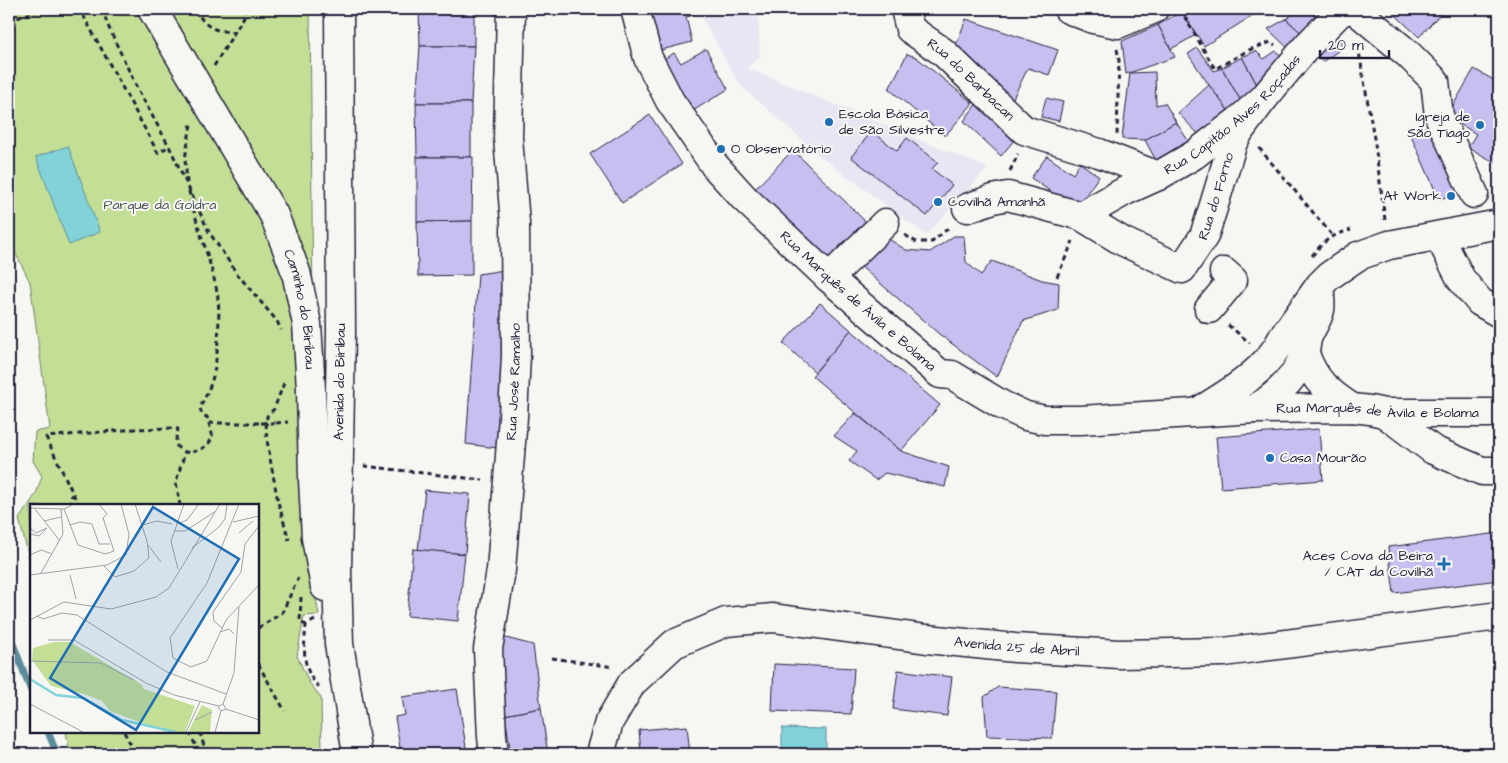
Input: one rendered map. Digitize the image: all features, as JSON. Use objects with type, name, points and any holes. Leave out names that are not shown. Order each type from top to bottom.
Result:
[{"type":"street","name":"Caminho do Biribau","points":[[152,9],[274,216],[296,272],[307,324],[316,538],[339,644]]},
{"type":"street","name":"Avenida do Biribau","points":[[339,9],[341,331],[336,571],[339,644],[357,754]]},
{"type":"street","name":"Rua José Ramalho","points":[[494,754],[488,648],[501,570],[514,417],[516,355],[515,223],[508,138],[511,9]]},
{"type":"street","name":"Rua Marquês de Ávila e Bolama","points":[[635,9],[648,58],[670,101],[715,166],[744,198],[829,278],[940,374],[952,375],[1002,405],[1026,416],[1045,420],[1080,420],[1199,412],[1270,397],[1342,409],[1370,410],[1384,413],[1499,413]]},
{"type":"street","name":"Rua do Barbacan","points":[[905,9],[910,29],[943,52],[1024,130],[1099,153],[1158,176]]},
{"type":"street","points":[[1068,9],[1093,19],[1118,24],[1167,9]]},
{"type":"street","name":"Rua Capitão Alves Roçadas","points":[[1081,216],[1194,155],[1238,121],[1264,98],[1308,45],[1340,13],[1348,9]]},
{"type":"street","points":[[1354,9],[1408,54],[1435,81],[1440,116],[1474,194]]},
{"type":"street","name":"Rua do Forno","points":[[1081,216],[1122,241],[1182,268],[1204,236],[1233,142],[1264,98]]},
{"type":"street","points":[[967,208],[993,198],[1008,196],[1081,216]]},
{"type":"street","points":[[829,278],[885,223]]},
{"type":"street","points":[[1270,397],[1283,337],[1320,285],[1342,265],[1358,256],[1388,245],[1496,227]]},
{"type":"street","points":[[1439,236],[1461,279],[1480,302],[1499,313]]},
{"type":"street","points":[[1209,309],[1233,280],[1224,272]]},
{"type":"street","points":[[1270,397],[1292,377],[1305,354],[1308,338],[1320,310],[1320,285]]},
{"type":"street","points":[[1199,412],[1247,380],[1280,344]]},
{"type":"street","points":[[1305,354],[1310,368],[1318,380],[1342,409]]},
{"type":"street","points":[[1384,413],[1433,450],[1482,470],[1499,471]]},
{"type":"street","name":"Avenida 25 de Abril","points":[[600,754],[609,722],[632,683],[674,644],[726,622],[773,618],[986,645],[1119,654],[1224,652],[1499,616]]},
{"type":"path","points":[[9,21],[42,9]]},
{"type":"path","points":[[102,9],[138,90],[169,146],[209,232],[238,275],[277,321],[284,336]]},
{"type":"path","points":[[195,9],[203,22],[219,31],[235,32]]},
{"type":"path","points":[[228,45],[245,15],[245,9]]},
{"type":"path","points":[[1167,9],[1215,69],[1249,50],[1271,42],[1295,61]]},
{"type":"path","points":[[83,15],[158,153],[169,146]]},
{"type":"path","points":[[1111,23],[1119,60],[1116,160]]},
{"type":"path","points":[[1363,72],[1376,144],[1385,219]]},
{"type":"path","points":[[78,504],[46,437],[135,429],[175,428],[178,429],[177,448],[185,452],[196,453],[210,444],[213,437],[207,417],[202,415],[200,408],[212,378],[218,339],[218,294],[193,212],[188,186],[185,159],[192,115]]},
{"type":"path","points":[[1008,196],[1007,177],[1020,152]]},
{"type":"path","points":[[1272,163],[1332,235]]},
{"type":"path","points":[[885,223],[916,242],[932,242],[967,208]]},
{"type":"path","points":[[1057,277],[1081,216]]},
{"type":"path","points":[[286,379],[274,409],[267,416],[267,423],[268,447],[278,502],[292,549]]},
{"type":"path","points":[[209,423],[267,423]]},
{"type":"path","points":[[261,423],[276,423]]},
{"type":"path","points":[[180,504],[176,482],[185,452]]},
{"type":"path","points":[[364,466],[486,481]]},
{"type":"path","points":[[70,504],[72,492]]},
{"type":"path","points":[[259,627],[282,613],[298,577]]},
{"type":"path","points":[[301,592],[300,622],[306,625]]},
{"type":"path","points":[[306,625],[314,620],[319,620]]},
{"type":"path","points":[[306,625],[305,661],[312,677],[322,689]]},
{"type":"path","points":[[552,658],[612,666]]},
{"type":"path","points":[[259,666],[285,711]]},
{"type":"path","points":[[125,733],[136,754]]},
{"type":"path","points":[[190,733],[200,754]]},
{"type":"path","points":[[200,733],[206,754]]},
{"type":"shaded area","name":"Escola Básica de São Silvestre","points":[[697,9],[758,9],[760,56],[747,68],[988,168],[926,235],[824,159],[740,85]]},
{"type":"green space","name":"Parque da Goldra","points":[[9,9],[310,9],[313,312],[293,324],[299,405],[302,524],[319,615],[304,616],[297,656],[309,682],[321,698],[322,754],[70,754],[66,733],[259,733],[259,504],[30,504],[30,561],[19,519],[36,494],[42,476],[33,461],[35,432],[50,429],[30,282],[9,240]]},
{"type":"water","points":[[68,146],[100,232],[69,245],[36,157]]},
{"type":"water","points":[[782,728],[826,729],[826,748],[782,748]]},
{"type":"building","points":[[419,9],[474,9],[474,46],[420,46]]},
{"type":"building","points":[[646,9],[693,9],[694,15],[686,17],[692,42],[657,51]]},
{"type":"building","points":[[1185,9],[1263,9],[1204,46],[1182,11]]},
{"type":"building","points":[[1300,9],[1308,9],[1325,24],[1309,40],[1286,19]]},
{"type":"building","points":[[1308,9],[1338,9],[1325,24]]},
{"type":"building","points":[[1389,9],[1445,9],[1419,37]]},
{"type":"building","points":[[1182,11],[1196,35],[1171,49],[1158,25]]},
{"type":"building","points":[[966,19],[1058,50],[1049,75],[1028,68],[1007,110],[953,53]]},
{"type":"building","points":[[1286,19],[1309,40],[1295,55],[1268,29]]},
{"type":"building","points":[[1158,25],[1175,57],[1126,74],[1122,41]]},
{"type":"building","points":[[1329,26],[1344,47],[1322,62],[1310,44]]},
{"type":"building","points":[[420,46],[474,46],[471,103],[416,103]]},
{"type":"building","points":[[1197,48],[1214,71],[1222,68],[1245,108],[1233,117],[1188,54]]},
{"type":"building","points":[[706,49],[728,89],[688,114],[657,63],[674,53],[681,63]]},
{"type":"building","points":[[1256,51],[1264,59],[1276,51],[1289,63],[1263,96],[1242,57]]},
{"type":"building","points":[[907,54],[916,57],[973,103],[945,136],[889,89]]},
{"type":"building","points":[[1242,57],[1263,96],[1245,108],[1222,68]]},
{"type":"building","name":"Igreja de São Tiago","points":[[1474,69],[1499,83],[1499,165],[1468,147],[1476,134],[1447,116]]},
{"type":"building","points":[[1155,72],[1156,105],[1165,103],[1176,122],[1145,140],[1122,139],[1130,73]]},
{"type":"building","points":[[1209,85],[1233,117],[1207,143],[1178,113]]},
{"type":"building","points":[[982,96],[1020,133],[1001,156],[964,121]]},
{"type":"building","points":[[1046,98],[1063,102],[1059,121],[1041,117]]},
{"type":"building","points":[[416,103],[471,103],[471,157],[417,157]]},
{"type":"building","points":[[650,115],[682,164],[622,203],[590,154]]},
{"type":"building","points":[[1176,122],[1193,148],[1160,168],[1145,140]]},
{"type":"building","points":[[1441,126],[1468,190],[1439,199],[1408,129]]},
{"type":"building","points":[[872,131],[897,151],[907,138],[938,162],[932,169],[952,185],[927,216],[851,157]]},
{"type":"building","points":[[793,150],[868,224],[827,265],[753,191]]},
{"type":"building","points":[[1047,156],[1073,174],[1080,163],[1099,176],[1076,209],[1031,178]]},
{"type":"building","points":[[417,157],[473,157],[472,221],[417,222]]},
{"type":"building","points":[[472,221],[472,275],[418,276],[417,222]]},
{"type":"building","points":[[884,236],[906,250],[930,252],[954,236],[964,236],[966,262],[981,275],[992,261],[1042,280],[1059,283],[1058,310],[1023,321],[997,377],[939,334],[859,265]]},
{"type":"building","points":[[511,269],[497,448],[466,444],[478,274]]},
{"type":"building","points":[[820,303],[851,330],[815,372],[783,343]]},
{"type":"building","points":[[851,330],[940,405],[901,451],[812,376]]},
{"type":"building","points":[[855,413],[901,451],[949,467],[945,487],[885,473],[876,480],[849,461],[857,451],[834,436]]},
{"type":"building","name":"Casa Mourão","points":[[1319,429],[1323,480],[1221,488],[1216,437]]},
{"type":"building","points":[[425,490],[470,494],[465,554],[418,550]]},
{"type":"building","name":"Aces Cova da Beira / CAT da Covilhã","points":[[1499,533],[1499,580],[1394,593],[1388,547]]},
{"type":"building","points":[[413,549],[465,554],[458,621],[407,616]]},
{"type":"building","points":[[498,636],[533,645],[541,708],[505,715]]},
{"type":"building","points":[[774,664],[854,668],[851,714],[772,711]]},
{"type":"building","points":[[898,670],[952,677],[947,716],[893,709]]},
{"type":"building","points":[[998,687],[1056,691],[1052,738],[987,736],[984,697]]},
{"type":"building","points":[[457,689],[467,754],[401,754],[395,717],[405,715],[402,697]]},
{"type":"building","points":[[541,708],[548,754],[511,754],[505,715]]},
{"type":"building","points":[[687,726],[690,754],[641,754],[639,730]]},
{"type":"waterway","points":[[9,633],[30,688]]},
{"type":"waterway","points":[[48,733],[57,754]]},
{"type":"place","name":"Escola Básica de São Silvestre","points":[[829,122]]},
{"type":"place","name":"Igreja de São Tiago","points":[[1480,125]]},
{"type":"place","name":"O Observatório","points":[[721,149]]},
{"type":"place","name":"At Work","points":[[1451,196]]},
{"type":"place","name":"Covilhã Amanhã","points":[[938,202]]},
{"type":"place","name":"Casa Mourão","points":[[1270,458]]},
{"type":"place","name":"Aces Cova da Beira / CAT da Covilhã","points":[[1444,564]]}]
